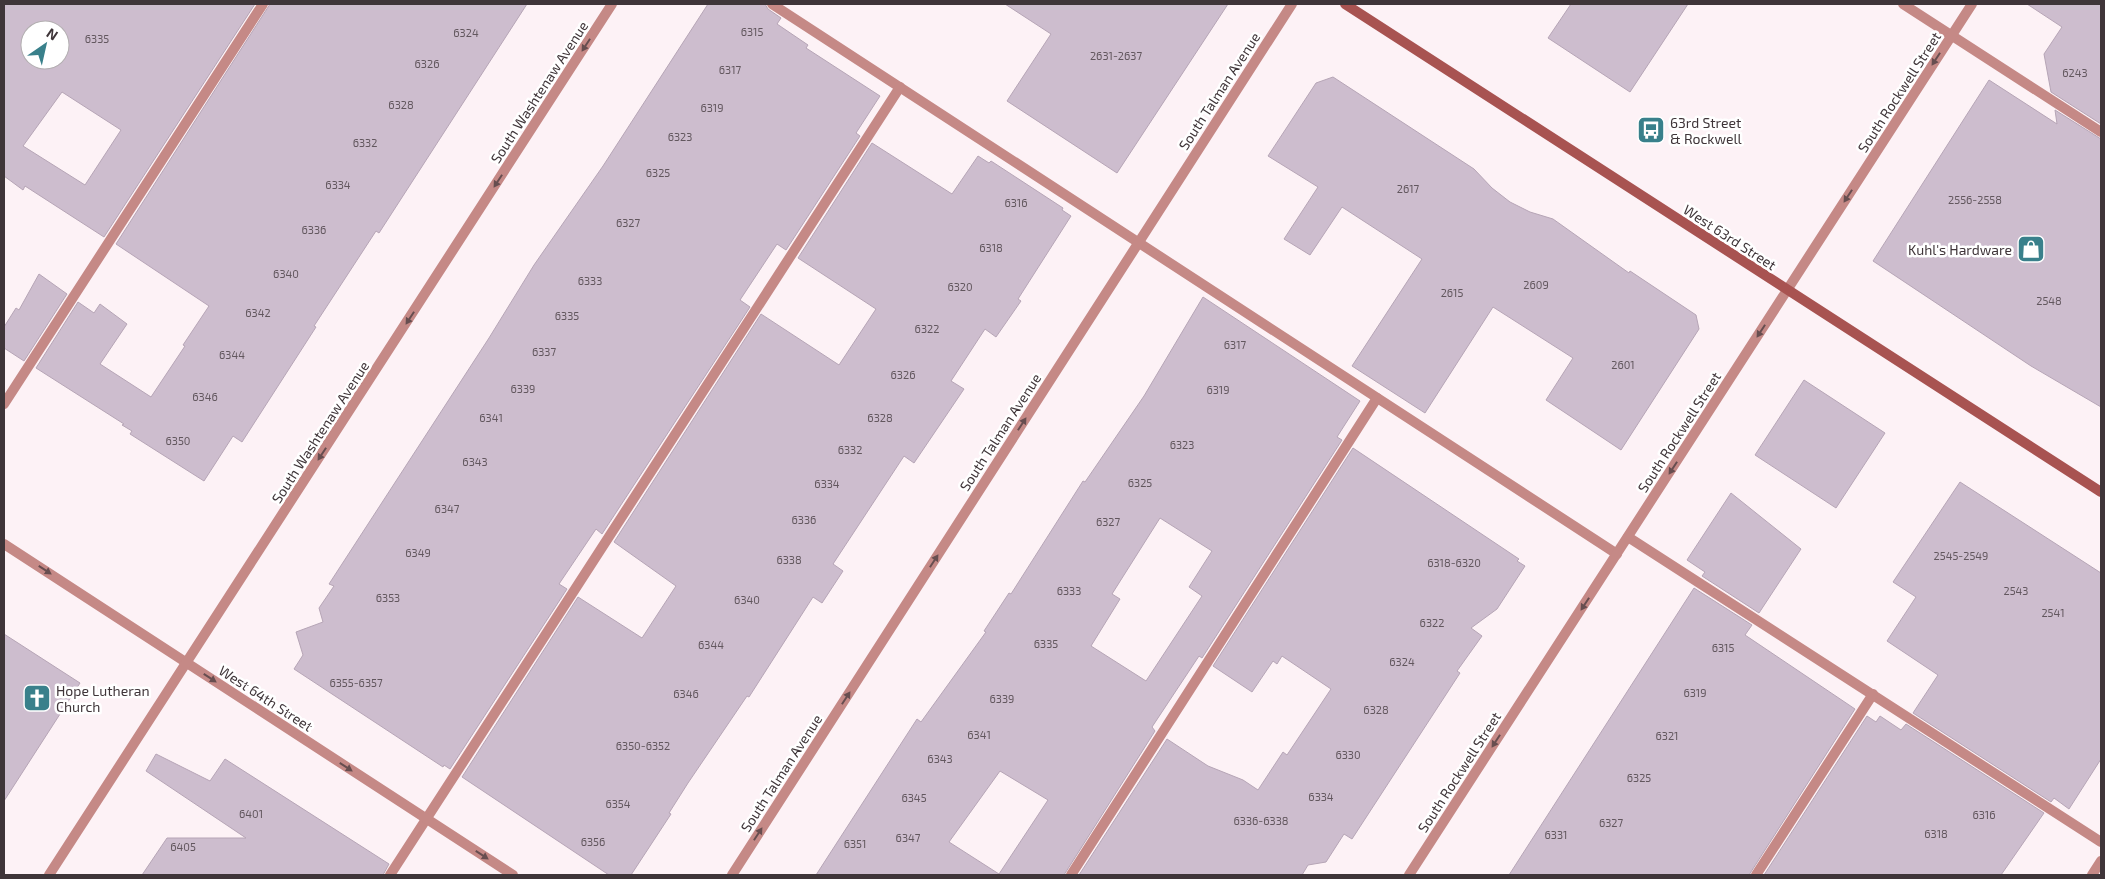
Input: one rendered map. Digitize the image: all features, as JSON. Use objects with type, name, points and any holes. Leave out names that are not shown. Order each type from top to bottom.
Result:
[{"type":"main road","name":"West 63rd Street","points":[[1345,4],[2101,492]]},
{"type":"street","points":[[4,404],[263,4]]},
{"type":"street","name":"South Washtenaw Avenue","points":[[49,875],[612,4]]},
{"type":"street","points":[[772,4],[1617,554]]},
{"type":"street","name":"South Talman Avenue","points":[[732,875],[1292,4]]},
{"type":"street","points":[[1904,4],[2101,132]]},
{"type":"street","name":"South Rockwell Street","points":[[1409,875],[1972,4]]},
{"type":"street","points":[[390,875],[900,87]]},
{"type":"street","points":[[1071,875],[1377,398]]},
{"type":"street","points":[[1628,537],[2101,842]]},
{"type":"street","name":"West 64th Street","points":[[4,544],[513,875]]},
{"type":"street","points":[[1756,875],[1873,694]]},
{"type":"street","points":[[2092,875],[2101,861]]},
{"type":"building","points":[[4,4],[255,4],[104,237],[25,186],[23,190],[4,176]],"holes":[[[62,92],[121,130],[85,185],[23,146]]]},
{"type":"building","points":[[270,4],[527,4],[379,233],[376,231],[314,326],[316,327],[242,442],[233,436],[204,481],[130,434],[132,431],[122,425],[124,424],[36,368],[78,302],[94,313],[100,304],[127,324],[100,364],[151,397],[185,346],[183,345],[209,306],[116,244]]},
{"type":"building","points":[[708,4],[765,4],[768,9],[781,18],[777,24],[808,45],[806,48],[880,96],[856,133],[860,136],[786,250],[777,244],[740,300],[750,307],[602,534],[596,529],[559,584],[567,589],[450,769],[444,765],[443,767],[294,669],[303,655],[296,632],[323,622],[319,608],[334,586],[329,584],[489,338],[534,265],[603,166]]},
{"type":"building","points":[[1005,4],[1228,4],[1117,173],[1007,101],[1051,34]]},
{"type":"building","points":[[1571,4],[1688,4],[1630,92],[1548,38]]},
{"type":"building","points":[[2027,4],[2101,4],[2101,124],[2051,92],[2044,54],[2062,27]]},
{"type":"building","points":[[1333,77],[1474,169],[1492,188],[1510,202],[1530,212],[1553,219],[1629,273],[1630,271],[1696,315],[1699,329],[1621,450],[1546,400],[1573,358],[1493,307],[1425,413],[1352,366],[1422,259],[1342,207],[1310,255],[1284,239],[1318,187],[1268,156],[1316,83]]},
{"type":"building","points":[[1989,80],[2057,124],[2055,110],[2101,139],[2101,407],[2031,366],[1873,261]]},
{"type":"building","points":[[872,143],[952,194],[978,156],[989,163],[991,161],[1063,208],[1062,210],[1071,216],[1018,299],[1021,301],[996,337],[985,329],[951,381],[964,389],[914,463],[904,456],[833,564],[843,571],[822,603],[813,597],[749,697],[747,696],[688,783],[669,813],[671,814],[631,875],[609,875],[462,777],[578,597],[642,638],[676,586],[614,542],[761,314],[839,365],[876,309],[798,258]]},
{"type":"building","points":[[39,274],[67,294],[24,361],[4,348],[4,327],[16,308],[19,310]]},
{"type":"building","points":[[1203,297],[1360,401],[1337,437],[1342,440],[1202,658],[1199,656],[1152,727],[1155,731],[1064,875],[816,875],[917,719],[921,722],[986,632],[984,631],[1009,593],[1011,594],[1083,481],[1085,482],[1144,396]],"holes":[[[1160,518],[1212,551],[1189,587],[1202,596],[1146,681],[1091,646],[1120,599],[1112,594]],[[1000,771],[1048,800],[999,874],[949,842]]]},
{"type":"building","points":[[1804,380],[1885,433],[1836,508],[1755,455]]},
{"type":"building","points":[[1353,448],[1519,559],[1517,561],[1525,566],[1497,609],[1471,628],[1482,636],[1457,671],[1460,673],[1352,839],[1344,834],[1326,862],[1308,865],[1302,875],[1079,875],[1167,739],[1208,766],[1243,780],[1258,790],[1283,752],[1287,755],[1331,689],[1282,656],[1277,664],[1273,661],[1252,692],[1213,666]]},
{"type":"building","points":[[1960,482],[2101,573],[2101,759],[2069,809],[2054,798],[2051,802],[1913,713],[1938,675],[1887,641],[1916,597],[1893,582]]},
{"type":"building","points":[[1731,493],[1801,549],[1759,613],[1702,576],[1705,572],[1687,560]]},
{"type":"building","points":[[1694,588],[1752,625],[1745,635],[1855,709],[1749,875],[1509,875]]},
{"type":"building","name":"Hope Lutheran Church","points":[[4,634],[80,683],[4,801]]},
{"type":"building","points":[[1867,716],[1876,722],[1880,716],[1901,730],[1906,724],[2044,813],[2001,875],[1764,875]]},
{"type":"building","points":[[156,754],[210,781],[225,759],[389,864],[383,875],[142,875],[167,838],[246,838],[146,771]]},
{"type":"place","name":"63rd Street & Rockwell","points":[[1651,130]]},
{"type":"place","name":"Kuhl's Hardware","points":[[2031,249]]},
{"type":"place","name":"Hope Lutheran Church","points":[[37,698]]}]
